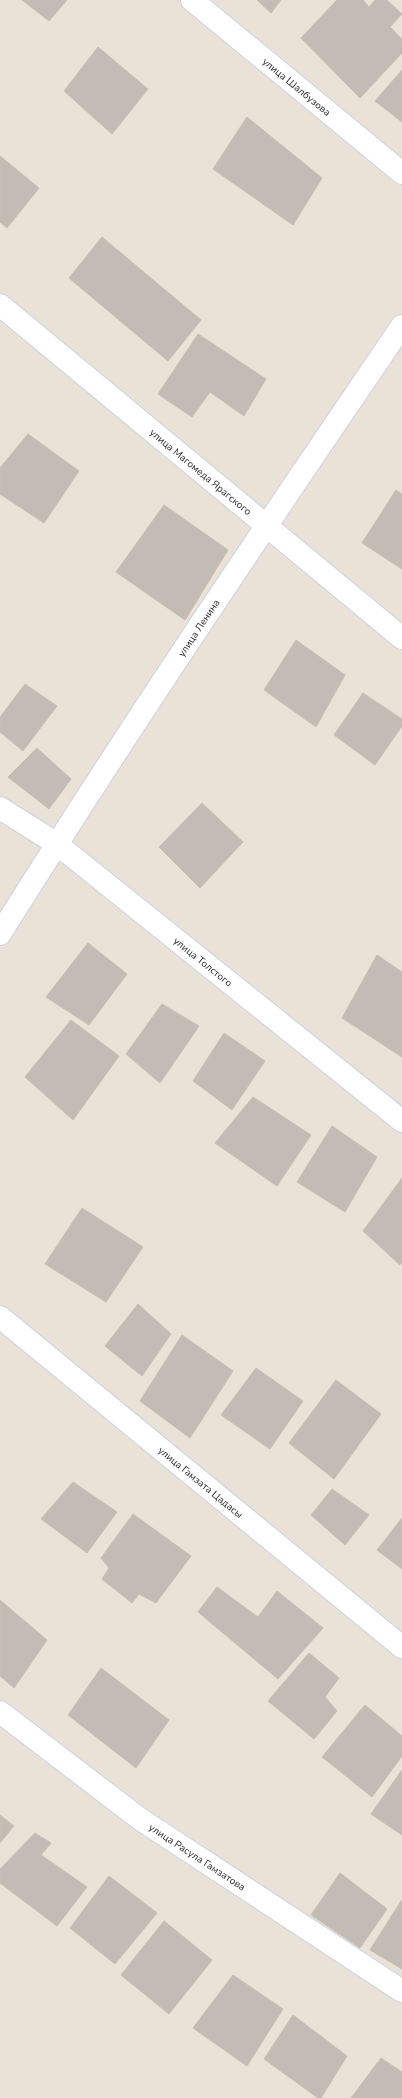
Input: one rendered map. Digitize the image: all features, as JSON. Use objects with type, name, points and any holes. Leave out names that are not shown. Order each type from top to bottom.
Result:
[{"type":"street","name":"улица Шалбузова","points":[[192,0],[402,173]]},
{"type":"street","name":"улица Магомеда Ярагского","points":[[0,305],[402,638]]},
{"type":"street","name":"улица Ленина","points":[[0,934],[56,844],[266,525],[402,326]]},
{"type":"street","name":"улица Толстого","points":[[0,808],[56,844],[402,1122]]},
{"type":"street","name":"улица Гамзата Цадасы","points":[[0,1317],[402,1647]]},
{"type":"street","name":"улица Расула Гамзатова","points":[[0,1712],[140,1820],[402,1992]]},
{"type":"building","points":[[22,0],[67,0],[49,21]]},
{"type":"building","points":[[257,0],[281,0],[271,13]]},
{"type":"building","points":[[337,0],[363,0],[369,7],[375,0],[387,0],[402,14],[390,27],[402,39],[402,53],[360,98],[301,38]]},
{"type":"building","points":[[98,47],[148,89],[112,134],[64,91]]},
{"type":"building","points":[[402,70],[402,122],[375,101]]},
{"type":"building","points":[[247,117],[322,178],[293,225],[213,169]]},
{"type":"building","points":[[0,156],[39,188],[7,228],[0,222]]},
{"type":"building","points":[[102,237],[201,320],[168,361],[69,278]]},
{"type":"building","points":[[198,334],[266,379],[244,416],[210,392],[192,417],[158,394]]},
{"type":"building","points":[[28,434],[79,471],[44,523],[0,494],[0,468]]},
{"type":"building","points":[[396,490],[402,494],[402,569],[362,543]]},
{"type":"building","points":[[164,505],[228,550],[185,620],[116,572]]},
{"type":"building","points":[[296,640],[345,675],[316,727],[264,690]]},
{"type":"building","points":[[25,684],[57,706],[23,751],[0,732],[0,717]]},
{"type":"building","points":[[363,693],[402,719],[402,726],[375,765],[334,735]]},
{"type":"building","points":[[37,748],[71,779],[49,809],[8,777]]},
{"type":"building","points":[[202,803],[243,842],[200,888],[159,847]]},
{"type":"building","points":[[88,943],[127,974],[89,1025],[46,997]]},
{"type":"building","points":[[377,955],[402,972],[402,1057],[342,1018]]},
{"type":"building","points":[[162,1004],[199,1026],[160,1083],[126,1054]]},
{"type":"building","points":[[71,1020],[119,1056],[73,1120],[25,1077]]},
{"type":"building","points":[[224,1033],[265,1061],[232,1110],[193,1081]]},
{"type":"building","points":[[253,1097],[311,1135],[277,1186],[215,1143]]},
{"type":"building","points":[[332,1126],[377,1157],[345,1212],[297,1182]]},
{"type":"building","points":[[402,1178],[402,1262],[400,1265],[363,1231]]},
{"type":"building","points":[[82,1208],[143,1247],[106,1302],[45,1264]]},
{"type":"building","points":[[138,1304],[171,1334],[142,1376],[105,1346]]},
{"type":"building","points":[[182,1335],[233,1371],[190,1438],[140,1401]]},
{"type":"building","points":[[256,1368],[303,1401],[270,1449],[221,1415]]},
{"type":"building","points":[[336,1380],[381,1414],[334,1479],[289,1443]]},
{"type":"building","points":[[73,1482],[117,1512],[87,1553],[41,1519]]},
{"type":"building","points":[[332,1489],[369,1515],[345,1545],[311,1515]]},
{"type":"building","points":[[133,1514],[191,1556],[156,1603],[139,1594],[132,1603],[102,1579],[109,1568],[101,1558]]},
{"type":"building","points":[[402,1518],[402,1569],[377,1550]]},
{"type":"building","points":[[217,1587],[258,1617],[277,1591],[323,1628],[278,1679],[198,1612]]},
{"type":"building","points":[[0,1600],[47,1640],[14,1688],[0,1676]]},
{"type":"building","points":[[309,1653],[339,1678],[325,1697],[337,1711],[314,1739],[268,1701]]},
{"type":"building","points":[[101,1668],[169,1720],[136,1768],[68,1715]]},
{"type":"building","points":[[365,1705],[402,1736],[402,1756],[372,1797],[322,1757]]},
{"type":"building","points":[[402,1770],[402,1835],[371,1814]]},
{"type":"building","points":[[0,1815],[14,1826],[0,1843]]},
{"type":"building","points":[[35,1833],[51,1843],[41,1855],[87,1887],[57,1926],[0,1883],[0,1869]]},
{"type":"building","points":[[340,1873],[387,1909],[360,1948],[311,1915]]},
{"type":"building","points":[[109,1876],[157,1913],[115,1964],[70,1928]]},
{"type":"building","points":[[402,1901],[402,1969],[370,1950]]},
{"type":"building","points":[[164,1921],[212,1960],[169,2014],[121,1975]]},
{"type":"building","points":[[233,1975],[283,2009],[247,2066],[193,2028]]},
{"type":"building","points":[[293,2015],[347,2056],[321,2098],[318,2098],[264,2059]]},
{"type":"building","points":[[381,2058],[402,2072],[402,2098],[351,2098]]}]
